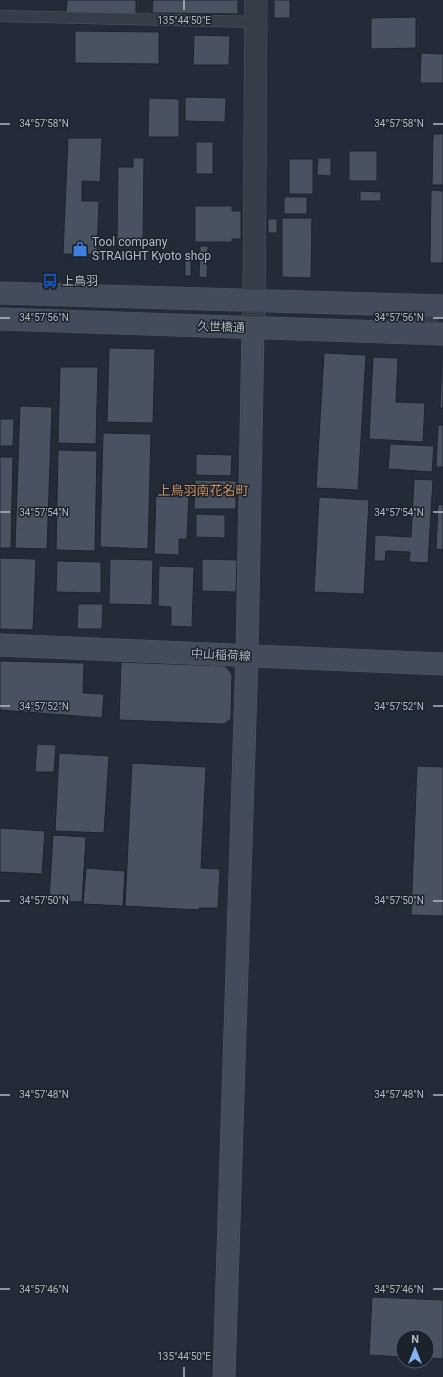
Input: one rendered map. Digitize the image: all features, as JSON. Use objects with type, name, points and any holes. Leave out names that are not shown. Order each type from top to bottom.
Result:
[{"type":"street","points":[[224,1377],[247,656],[252,329],[254,301],[256,0]]},
{"type":"street","points":[[0,293],[435,306],[434,334]]},
{"type":"street","points":[[63,296],[63,322]]},
{"type":"street","name":"久世橋通","points":[[0,319],[252,329],[434,334]]},
{"type":"street","name":"中山稲荷線","points":[[0,645],[443,664]]},
{"type":"lane","points":[[0,16],[256,22]]},
{"type":"building","points":[[67,0],[136,0],[136,15],[66,13]]},
{"type":"building","points":[[153,0],[238,0],[238,14],[152,13]]},
{"type":"building","points":[[274,0],[290,0],[290,18],[274,18]]},
{"type":"building","points":[[416,17],[416,48],[371,49],[371,18]]},
{"type":"building","points":[[75,31],[159,32],[159,64],[75,63]]},
{"type":"building","points":[[194,35],[230,36],[229,65],[193,65]]},
{"type":"building","points":[[421,53],[443,54],[443,83],[420,83]]},
{"type":"building","points":[[185,97],[226,98],[225,122],[185,121]]},
{"type":"building","points":[[149,98],[179,99],[179,137],[148,137]]},
{"type":"building","points":[[433,134],[443,134],[443,185],[432,185]]},
{"type":"building","points":[[68,138],[102,138],[100,182],[82,181],[82,201],[99,201],[97,254],[63,254]]},
{"type":"building","points":[[196,142],[213,142],[213,174],[196,174]]},
{"type":"building","points":[[349,151],[377,151],[377,181],[349,181]]},
{"type":"building","points":[[133,158],[144,158],[143,244],[117,243],[118,167],[133,167]]},
{"type":"building","points":[[318,158],[331,158],[331,176],[317,175]]},
{"type":"building","points":[[289,159],[313,159],[313,194],[289,194]]},
{"type":"building","points":[[431,190],[443,191],[443,263],[430,263]]},
{"type":"building","points":[[360,191],[381,192],[381,201],[360,201]]},
{"type":"building","points":[[284,197],[307,197],[307,214],[284,214]]},
{"type":"building","points":[[195,206],[232,206],[232,211],[241,211],[241,239],[232,239],[232,242],[195,242]]},
{"type":"building","points":[[282,218],[312,218],[311,278],[282,277]]},
{"type":"building","points":[[268,219],[277,219],[277,233],[268,233]]},
{"type":"building","points":[[200,246],[208,246],[207,278],[199,277]]},
{"type":"building","points":[[185,253],[191,253],[191,276],[185,276]]},
{"type":"building","points":[[109,348],[155,349],[153,423],[107,422]]},
{"type":"building","points":[[324,353],[366,355],[358,490],[316,488]]},
{"type":"building","points":[[373,357],[398,358],[396,402],[425,403],[423,442],[369,439]]},
{"type":"building","points":[[442,359],[443,408],[440,408]]},
{"type":"building","points":[[60,367],[98,367],[96,444],[58,443]]},
{"type":"building","points":[[20,406],[52,407],[47,549],[15,548]]},
{"type":"building","points":[[0,419],[14,419],[13,446],[0,446]]},
{"type":"building","points":[[438,425],[443,425],[443,467],[436,467]]},
{"type":"building","points":[[103,433],[151,434],[148,549],[100,547]]},
{"type":"building","points":[[390,444],[434,446],[432,472],[388,469]]},
{"type":"building","points":[[58,450],[97,451],[95,551],[56,550]]},
{"type":"building","points":[[196,454],[232,455],[231,476],[196,475]]},
{"type":"building","points":[[0,457],[13,457],[11,548],[0,548]]},
{"type":"building","points":[[414,479],[433,480],[428,563],[409,562],[410,552],[386,551],[385,561],[374,561],[375,535],[411,537]]},
{"type":"building","points":[[195,480],[236,481],[236,509],[194,509]]},
{"type":"building","points":[[156,494],[189,495],[187,539],[179,539],[179,555],[154,554]]},
{"type":"building","points":[[319,497],[369,500],[364,594],[314,592]]},
{"type":"building","points":[[438,504],[443,505],[443,550],[436,549]]},
{"type":"building","points":[[196,514],[225,515],[225,538],[196,537]]},
{"type":"building","points":[[0,558],[36,559],[33,630],[0,629]]},
{"type":"building","points":[[110,559],[153,560],[152,605],[109,604]]},
{"type":"building","points":[[202,559],[237,560],[236,592],[202,591]]},
{"type":"building","points":[[57,561],[101,562],[101,593],[56,592]]},
{"type":"building","points":[[159,566],[194,567],[192,627],[171,626],[171,607],[158,606]]},
{"type":"building","points":[[78,604],[103,604],[102,629],[77,629]]},
{"type":"building","points":[[0,661],[84,663],[83,693],[104,694],[102,718],[0,710]]},
{"type":"building","points":[[121,662],[225,666],[232,674],[231,719],[224,724],[119,720]]},
{"type":"building","points":[[37,744],[56,745],[54,772],[35,772]]},
{"type":"building","points":[[59,753],[109,756],[104,833],[55,831]]},
{"type":"building","points":[[132,763],[206,767],[201,868],[220,869],[218,908],[199,908],[199,910],[125,906]]},
{"type":"building","points":[[417,766],[443,767],[443,916],[411,915]]},
{"type":"building","points":[[0,828],[45,831],[42,874],[0,872]]},
{"type":"building","points":[[53,835],[86,837],[82,902],[49,901]]},
{"type":"building","points":[[86,868],[125,871],[123,906],[83,904]]},
{"type":"building","points":[[372,1297],[443,1300],[443,1359],[435,1358],[435,1329],[395,1329],[395,1357],[369,1355]]},
{"type":"place","name":"Tool company STRAIGHT Kyoto shop","points":[[80,249]]},
{"type":"place","name":"上鳥羽","points":[[50,281]]},
{"type":"district","name":"上鳥羽南花名町","points":[[203,490]]}]
